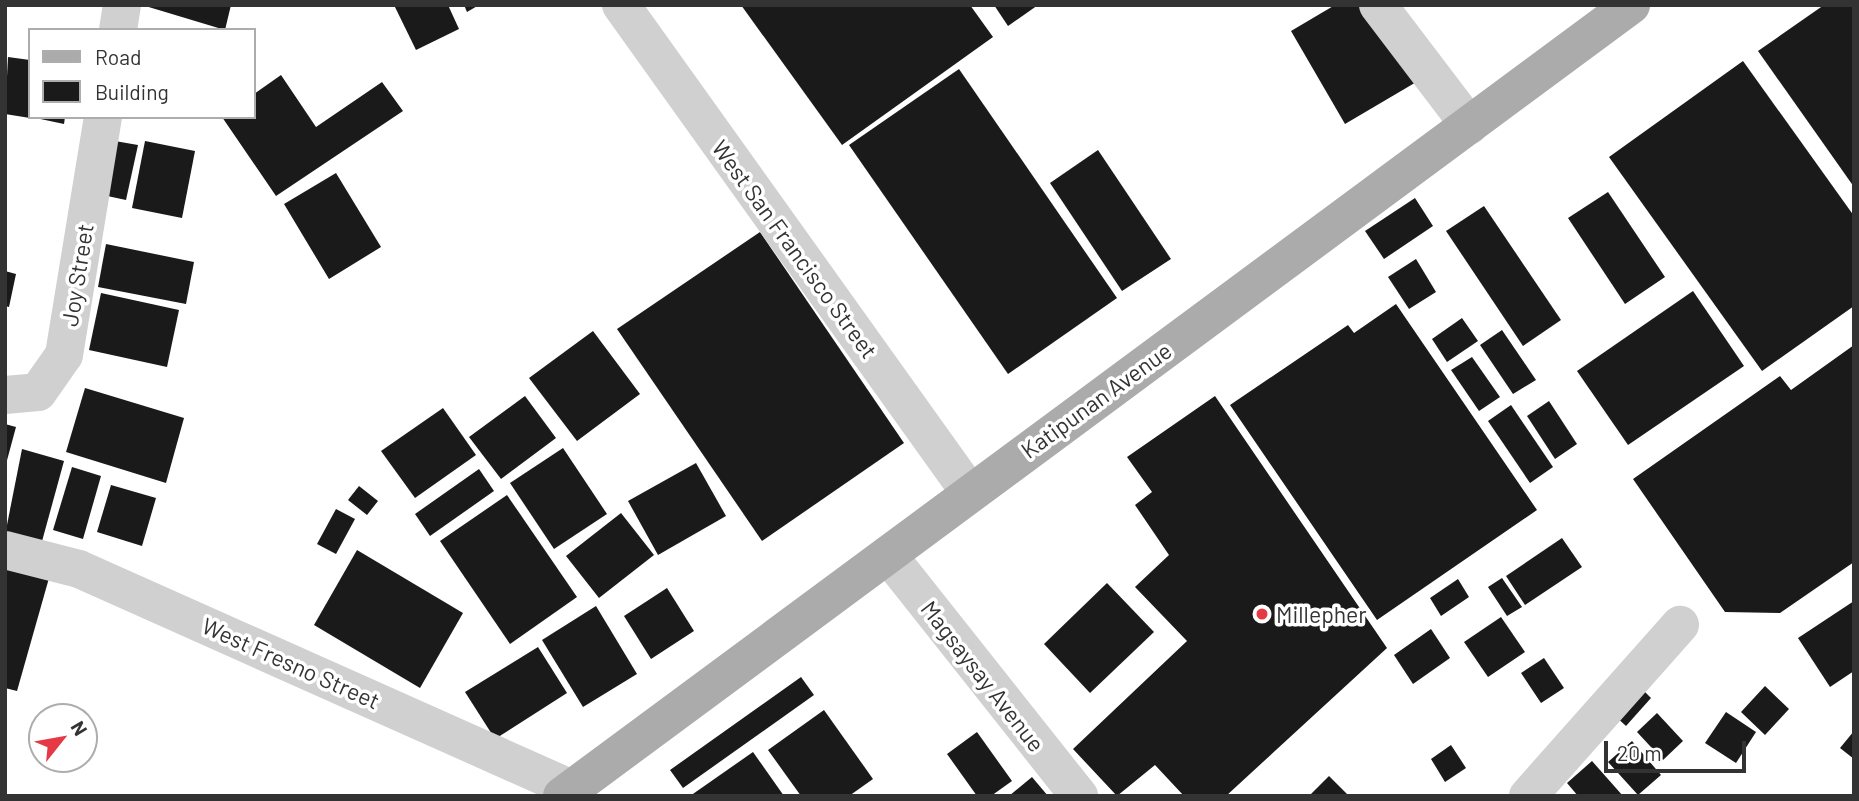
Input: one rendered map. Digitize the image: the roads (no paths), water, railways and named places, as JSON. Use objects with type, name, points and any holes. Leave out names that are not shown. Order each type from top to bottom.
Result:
[{"type":"main road","name":"Katipunan Avenue","points":[[567,792],[1631,5]]},
{"type":"street","points":[[118,28],[122,5]]},
{"type":"street","name":"West San Francisco Street","points":[[621,5],[970,493]]},
{"type":"street","points":[[1378,5],[1469,125]]},
{"type":"street","name":"Joy Street","points":[[5,395],[38,392],[64,355],[103,119]]},
{"type":"street","name":"West Fresno Street","points":[[5,550],[79,569],[567,792]]},
{"type":"street","name":"Magsaysay Avenue","points":[[888,555],[1079,796]]},
{"type":"street","points":[[1528,796],[1680,625]]},
{"type":"place","name":"Millepher","points":[[1262,614]]}]
